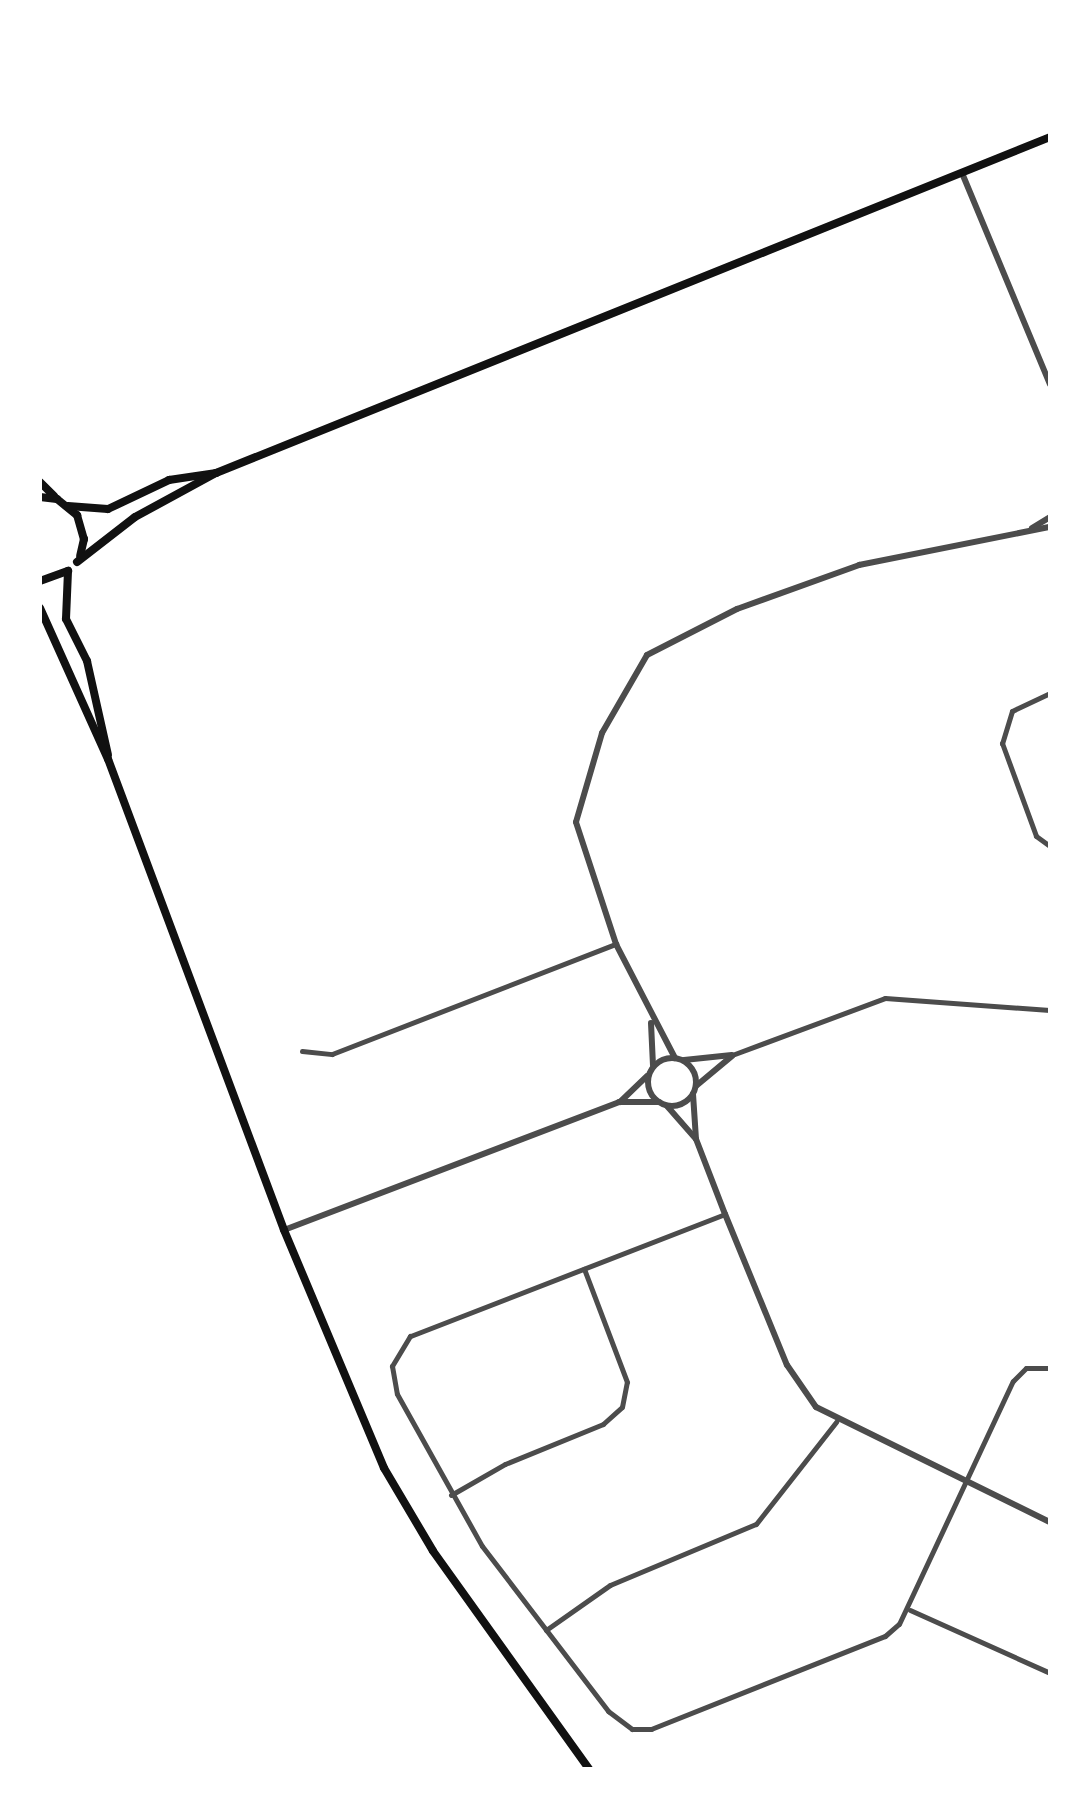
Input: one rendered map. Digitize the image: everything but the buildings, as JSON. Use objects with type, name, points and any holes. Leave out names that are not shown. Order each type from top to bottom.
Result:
[{"type":"main road","points":[[40,580],[68,571],[135,517],[216,473],[1050,138]]},
{"type":"main road","points":[[40,482],[68,506],[108,509],[169,480],[216,473]]},
{"type":"main road","points":[[40,497],[57,500]]},
{"type":"main road","points":[[68,506],[82,527],[77,562]]},
{"type":"main road","points":[[68,571],[66,619],[87,661],[108,759]]},
{"type":"main road","points":[[40,608],[108,759],[284,1230],[401,1502],[588,1769]]},
{"type":"street","points":[[962,173],[1050,384]]},
{"type":"street","points":[[1031,529],[1050,517]]},
{"type":"street","points":[[1050,527],[860,565],[737,609],[647,656],[602,734],[576,822],[616,944],[651,1022],[678,1059],[693,1071],[696,1139],[786,1365],[816,1407],[836,1422],[1050,1522]]},
{"type":"street","points":[[1050,693],[1012,711],[1002,743],[1036,836],[1050,846]]},
{"type":"street","points":[[302,1051],[332,1054],[616,944]]},
{"type":"street","points":[[619,1102],[652,1070],[678,1059],[732,1055],[885,998],[1050,1010]]},
{"type":"street","points":[[651,1022],[649,1089],[696,1139]]},
{"type":"street","points":[[284,1230],[619,1102],[681,1104],[732,1055]]},
{"type":"street","points":[[725,1214],[410,1336],[395,1354],[397,1394],[450,1495],[545,1630],[608,1711],[632,1729],[651,1729],[885,1636],[910,1610],[965,1482],[1018,1374],[1050,1368]]},
{"type":"street","points":[[450,1495],[504,1464],[603,1424],[622,1407],[626,1382],[584,1270]]},
{"type":"street","points":[[545,1630],[610,1585],[756,1524],[836,1422]]},
{"type":"street","points":[[910,1610],[1050,1674]]}]
